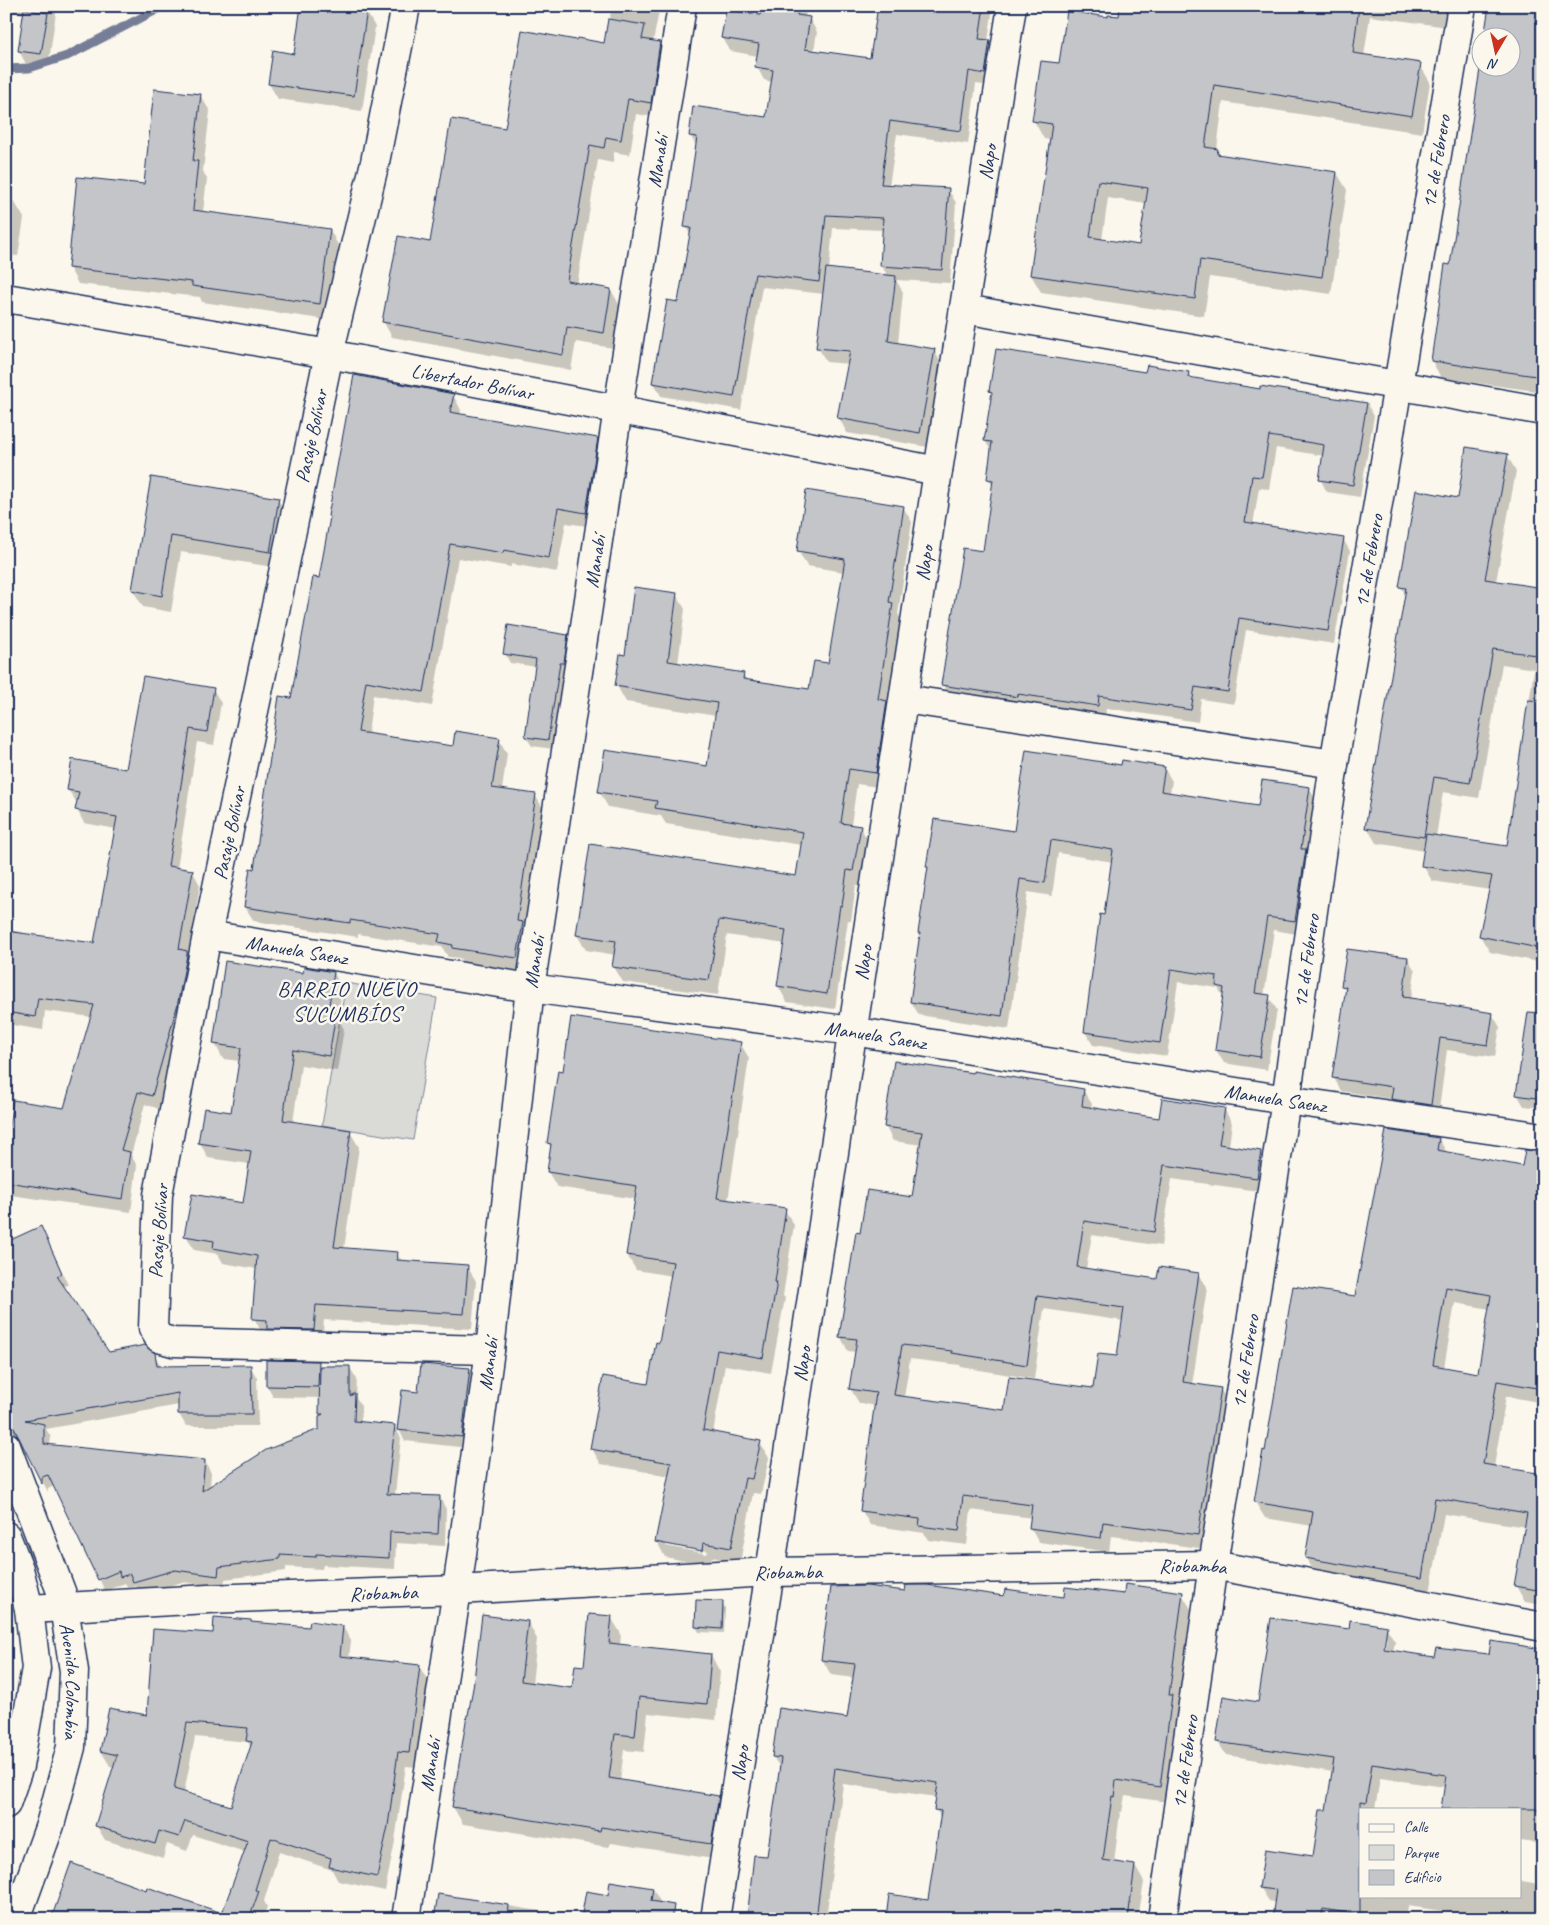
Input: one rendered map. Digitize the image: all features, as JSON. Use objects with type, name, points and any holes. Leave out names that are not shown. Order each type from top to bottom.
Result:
[{"type":"street","name":"Pasaje Bolívar","points":[[406,6],[375,162],[329,354],[207,935],[158,1195],[153,1328],[159,1338],[173,1342],[490,1350]]},
{"type":"street","name":"Manabí","points":[[406,1919],[457,1590],[490,1350],[530,988],[618,409],[682,6]]},
{"type":"street","name":"Napo","points":[[715,1919],[770,1572],[938,471],[1012,6]]},
{"type":"street","name":"12 de Febrero","points":[[1162,1919],[1213,1565],[1286,1100],[1334,764],[1462,6]]},
{"type":"street","name":"Libertador Bolívar","points":[[6,298],[329,354],[938,471]]},
{"type":"street","points":[[964,309],[1543,412]]},
{"type":"street","points":[[904,699],[1334,764]]},
{"type":"street","name":"Manuela Saenz","points":[[207,935],[530,988],[852,1031],[1286,1100],[1543,1137]]},
{"type":"street","name":"Avenida Colombia","points":[[6,1446],[62,1594],[74,1671],[71,1747],[50,1824],[16,1919]]},
{"type":"street","name":"Avenida Colombia","points":[[6,1536],[19,1569],[29,1609],[36,1668],[19,1766],[6,1804]]},
{"type":"street","name":"Riobamba","points":[[29,1609],[208,1599],[457,1590],[770,1572],[1213,1565],[1543,1627]]},
{"type":"green space","points":[[346,983],[437,998],[413,1140],[322,1125]]},
{"type":"building","points":[[301,6],[339,6],[367,10],[354,96],[268,84],[273,50],[294,54]]},
{"type":"building","points":[[762,6],[798,6],[797,15],[810,17],[805,49],[870,58],[878,6],[984,6],[979,39],[990,40],[985,74],[969,71],[961,131],[890,121],[881,184],[949,188],[942,270],[880,266],[883,218],[826,215],[819,282],[755,274],[734,397],[652,383],[667,300],[678,302],[691,228],[684,227],[697,137],[689,136],[693,106],[766,117],[773,70],[755,67],[759,44],[721,38],[726,10],[760,15]]},
{"type":"building","points":[[1120,6],[1359,6],[1353,53],[1421,63],[1412,116],[1214,85],[1205,147],[1218,149],[1217,154],[1337,172],[1322,277],[1200,260],[1195,299],[1030,275],[1052,124],[1032,121],[1041,61],[1059,63],[1067,11],[1108,17],[1108,15],[1119,16]],"holes":[[[1098,181],[1148,188],[1139,245],[1090,237]]]},
{"type":"building","points":[[1489,6],[1543,6],[1543,377],[1431,361],[1445,264],[1450,265],[1479,78],[1522,78],[1522,28],[1486,28]]},
{"type":"building","points":[[24,9],[48,13],[41,54],[18,51]]},
{"type":"building","points":[[608,19],[645,25],[642,39],[660,42],[651,103],[628,99],[621,140],[606,137],[604,148],[590,145],[567,281],[611,289],[604,333],[567,327],[563,355],[382,322],[398,236],[430,242],[451,119],[505,128],[522,30],[604,43]]},
{"type":"building","points":[[154,89],[201,94],[193,161],[198,161],[193,210],[330,229],[320,304],[192,286],[192,282],[68,268],[77,177],[144,184]]},
{"type":"building","points":[[826,268],[896,276],[888,341],[935,349],[920,433],[837,418],[850,351],[816,348]]},
{"type":"building","points":[[996,349],[1145,372],[1147,365],[1189,372],[1188,377],[1260,389],[1260,386],[1367,403],[1353,485],[1319,480],[1324,445],[1269,436],[1262,477],[1252,476],[1245,522],[1344,538],[1328,631],[1239,618],[1228,692],[1195,687],[1191,710],[1099,696],[1098,706],[1018,694],[1018,697],[941,685],[963,548],[983,551],[993,480],[987,479],[992,442],[984,441],[992,392],[989,391]]},
{"type":"building","points":[[354,375],[454,394],[450,412],[598,438],[586,513],[558,508],[549,558],[504,550],[503,553],[450,544],[424,692],[366,681],[358,732],[453,746],[455,731],[500,738],[492,788],[536,794],[517,921],[523,922],[517,958],[452,948],[453,945],[438,942],[440,934],[350,920],[350,923],[244,907],[250,868],[254,869],[279,696],[291,698],[313,577],[319,578],[330,517],[328,516]]},
{"type":"building","points":[[1466,447],[1508,454],[1485,579],[1543,588],[1543,656],[1493,649],[1470,783],[1434,777],[1424,837],[1365,828],[1406,588],[1399,587],[1416,490],[1458,498]]},
{"type":"building","points":[[151,477],[279,498],[270,552],[171,536],[162,596],[132,590]]},
{"type":"building","points":[[806,490],[904,506],[889,602],[893,603],[878,699],[887,701],[876,773],[849,769],[841,823],[861,826],[853,871],[847,870],[827,994],[777,986],[786,930],[719,920],[709,980],[612,967],[616,941],[576,935],[590,844],[796,876],[803,832],[655,808],[657,801],[598,792],[605,750],[707,766],[717,703],[615,686],[620,654],[625,655],[634,587],[677,593],[668,661],[744,673],[743,679],[809,689],[814,661],[828,663],[845,559],[797,551]]},
{"type":"building","points":[[508,625],[568,635],[564,663],[560,663],[548,740],[525,737],[536,659],[503,654]]},
{"type":"building","points":[[143,676],[214,688],[207,732],[190,729],[168,866],[193,870],[179,949],[187,951],[187,955],[177,1007],[152,1096],[138,1092],[121,1150],[130,1152],[123,1199],[6,1182],[6,1145],[13,1100],[64,1108],[94,1005],[38,998],[35,1017],[6,1012],[6,931],[94,943],[117,817],[75,810],[79,792],[67,790],[72,759],[126,769]]},
{"type":"building","points":[[1528,700],[1543,701],[1543,949],[1479,936],[1492,876],[1421,866],[1426,834],[1507,846]]},
{"type":"building","points":[[1026,750],[1121,765],[1122,760],[1165,767],[1161,791],[1258,806],[1262,780],[1310,787],[1301,849],[1306,849],[1295,921],[1267,917],[1255,993],[1270,995],[1260,1057],[1215,1050],[1224,988],[1216,986],[1217,976],[1171,969],[1160,1043],[1084,1032],[1100,914],[1104,915],[1113,850],[1051,840],[1045,883],[1020,879],[1002,1016],[910,1002],[928,867],[926,867],[934,819],[1014,831]]},
{"type":"building","points":[[1347,949],[1408,957],[1403,997],[1493,1013],[1488,1045],[1440,1038],[1431,1105],[1391,1099],[1393,1087],[1332,1078],[1346,987],[1341,986]]},
{"type":"building","points":[[225,961],[303,973],[304,967],[334,972],[328,1012],[336,1013],[329,1056],[293,1050],[283,1120],[351,1130],[334,1247],[398,1252],[397,1260],[468,1265],[464,1314],[316,1305],[314,1330],[267,1329],[267,1320],[252,1319],[257,1256],[213,1248],[214,1241],[184,1236],[192,1194],[243,1203],[251,1151],[198,1143],[204,1108],[231,1112],[241,1048],[213,1044]]},
{"type":"building","points":[[1528,1012],[1543,1013],[1543,1099],[1516,1095]]},
{"type":"building","points":[[571,1017],[741,1042],[717,1198],[786,1208],[775,1282],[777,1282],[763,1358],[717,1350],[703,1430],[761,1441],[752,1479],[745,1478],[731,1548],[703,1543],[702,1551],[655,1542],[671,1463],[590,1449],[603,1376],[648,1384],[656,1342],[659,1343],[673,1262],[626,1255],[637,1186],[547,1172],[551,1144],[547,1143],[558,1070],[563,1071]]},
{"type":"building","points":[[894,1061],[973,1073],[973,1071],[1084,1089],[1082,1106],[1159,1118],[1162,1098],[1225,1108],[1219,1144],[1261,1151],[1257,1178],[1164,1165],[1154,1232],[1084,1221],[1077,1267],[1157,1279],[1159,1267],[1199,1273],[1183,1382],[1221,1388],[1198,1535],[1103,1522],[1101,1538],[1029,1528],[1032,1505],[963,1496],[959,1531],[919,1526],[920,1519],[860,1511],[876,1393],[849,1389],[857,1339],[839,1337],[856,1232],[860,1233],[867,1190],[912,1197],[922,1132],[884,1127]],"holes":[[[1037,1296],[1124,1308],[1117,1356],[1098,1354],[1093,1388],[1009,1377],[1004,1410],[894,1395],[902,1345],[952,1351],[952,1353],[1027,1365]]]},
{"type":"building","points":[[1386,1130],[1439,1138],[1437,1150],[1522,1166],[1525,1150],[1543,1152],[1543,1389],[1497,1381],[1483,1464],[1543,1474],[1543,1591],[1514,1586],[1527,1513],[1435,1498],[1422,1578],[1305,1558],[1313,1512],[1254,1502],[1263,1450],[1265,1451],[1293,1286],[1355,1296]],"holes":[[[1446,1287],[1491,1295],[1478,1373],[1433,1365]]]},
{"type":"building","points":[[41,1226],[62,1273],[57,1276],[109,1352],[145,1345],[155,1353],[157,1366],[251,1365],[252,1414],[178,1414],[178,1393],[25,1420],[44,1424],[44,1444],[205,1460],[202,1491],[266,1450],[319,1429],[319,1416],[323,1414],[319,1414],[320,1366],[350,1366],[350,1396],[355,1393],[354,1421],[395,1425],[387,1494],[440,1496],[438,1534],[390,1532],[389,1558],[316,1554],[316,1557],[280,1555],[280,1559],[219,1567],[218,1576],[175,1570],[133,1582],[130,1574],[120,1577],[119,1571],[98,1580],[48,1475],[42,1477],[42,1484],[11,1422],[6,1423],[6,1242]]},
{"type":"building","points":[[266,1360],[319,1361],[318,1387],[266,1386]]},
{"type":"building","points":[[421,1364],[470,1368],[462,1437],[397,1430],[402,1390],[418,1392]]},
{"type":"building","points":[[1125,1584],[1183,1592],[1169,1695],[1172,1695],[1160,1787],[1116,1780],[1114,1797],[1112,1796],[1103,1860],[1135,1865],[1128,1919],[886,1919],[889,1894],[928,1900],[941,1811],[934,1810],[938,1783],[835,1768],[816,1919],[747,1919],[754,1855],[767,1856],[781,1758],[772,1757],[779,1708],[847,1718],[855,1664],[821,1660],[831,1587],[867,1586],[905,1591],[906,1585],[927,1585],[1004,1596],[1005,1589],[1064,1597],[1065,1587],[1124,1594]]},
{"type":"building","points":[[696,1600],[723,1601],[722,1629],[695,1627]]},
{"type":"building","points":[[589,1614],[612,1616],[609,1643],[711,1654],[707,1704],[639,1697],[635,1736],[615,1734],[609,1778],[719,1796],[711,1844],[601,1827],[600,1831],[452,1807],[473,1688],[482,1615],[528,1621],[521,1681],[572,1688],[575,1665],[584,1666]]},
{"type":"building","points":[[214,1617],[309,1627],[310,1621],[343,1626],[340,1656],[420,1665],[409,1753],[398,1752],[388,1826],[377,1877],[329,1867],[331,1858],[271,1838],[255,1890],[259,1891],[249,1919],[51,1919],[71,1863],[146,1890],[147,1887],[222,1913],[248,1841],[185,1821],[179,1837],[159,1831],[155,1844],[95,1826],[117,1755],[100,1751],[109,1708],[147,1715],[153,1629],[213,1633]],"holes":[[[187,1723],[248,1728],[246,1741],[252,1742],[231,1806],[174,1789]]]},
{"type":"building","points":[[1271,1618],[1349,1629],[1350,1620],[1387,1626],[1384,1649],[1434,1657],[1436,1648],[1489,1654],[1491,1641],[1543,1649],[1543,1798],[1541,1809],[1441,1808],[1446,1775],[1372,1764],[1366,1803],[1360,1802],[1359,1808],[1360,1915],[1323,1909],[1321,1919],[1272,1919],[1276,1890],[1259,1888],[1265,1849],[1313,1856],[1320,1810],[1326,1810],[1334,1759],[1216,1742],[1223,1696],[1258,1702]]},
{"type":"building","points":[[610,1881],[653,1888],[651,1901],[674,1905],[672,1919],[581,1919],[586,1891],[608,1895]]},
{"type":"building","points":[[438,1894],[509,1905],[508,1919],[434,1919]]},
{"type":"waterway","points":[[6,69],[29,68],[67,56],[164,6]]},
{"type":"district","name":"BARRIO NUEVO SUCUMBÍOS","points":[[347,1000]]}]
